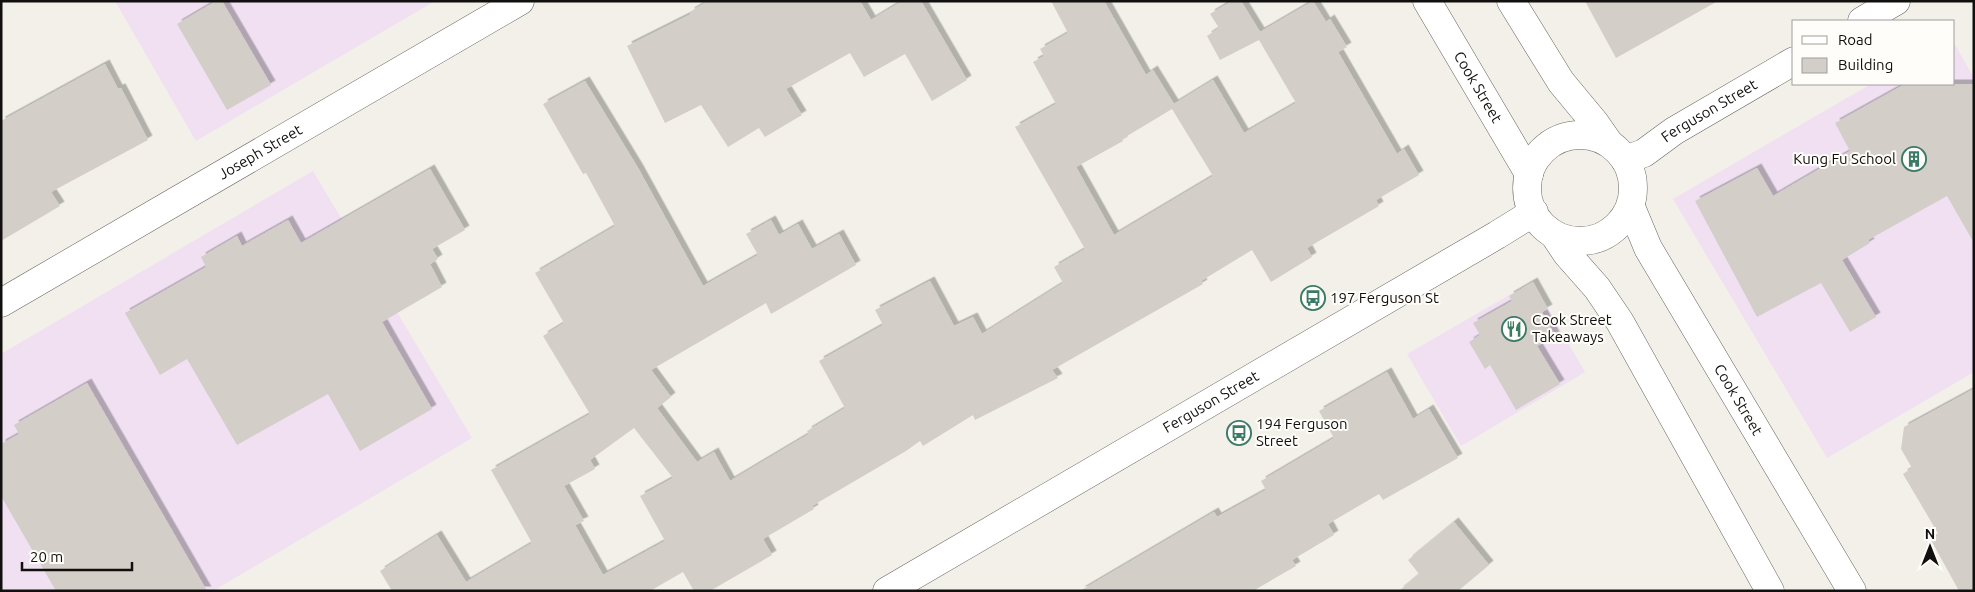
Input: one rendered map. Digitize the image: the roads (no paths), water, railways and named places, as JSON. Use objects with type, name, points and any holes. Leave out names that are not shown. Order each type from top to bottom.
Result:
[{"type":"street","name":"Joseph Street","points":[[1,303],[520,1]]},
{"type":"street","name":"Cook Street","points":[[1427,1],[1529,174]]},
{"type":"street","points":[[1511,1],[1561,82],[1596,122],[1617,152],[1634,180],[1631,207],[1617,227],[1602,237],[1585,242],[1569,241],[1555,236],[1544,228],[1534,212],[1529,199],[1529,174],[1537,157],[1546,146],[1561,137],[1577,133],[1591,135],[1617,152]]},
{"type":"street","points":[[1864,20],[1896,1]]},
{"type":"street","name":"Ferguson Street","points":[[1617,152],[1644,153],[1674,131],[1792,62]]},
{"type":"street","name":"Cook Street","points":[[1631,207],[1648,248],[1852,591]]},
{"type":"street","name":"Ferguson Street","points":[[887,591],[1497,236],[1534,212]]},
{"type":"street","points":[[1555,236],[1566,254],[1597,288],[1620,322],[1770,591]]},
{"type":"place","name":"Kung Fu School","points":[[1914,159]]},
{"type":"place","name":"197 Ferguson St","points":[[1313,298]]},
{"type":"place","name":"Cook Street Takeaways","points":[[1514,329]]},
{"type":"place","name":"194 Ferguson Street","points":[[1239,433]]}]
